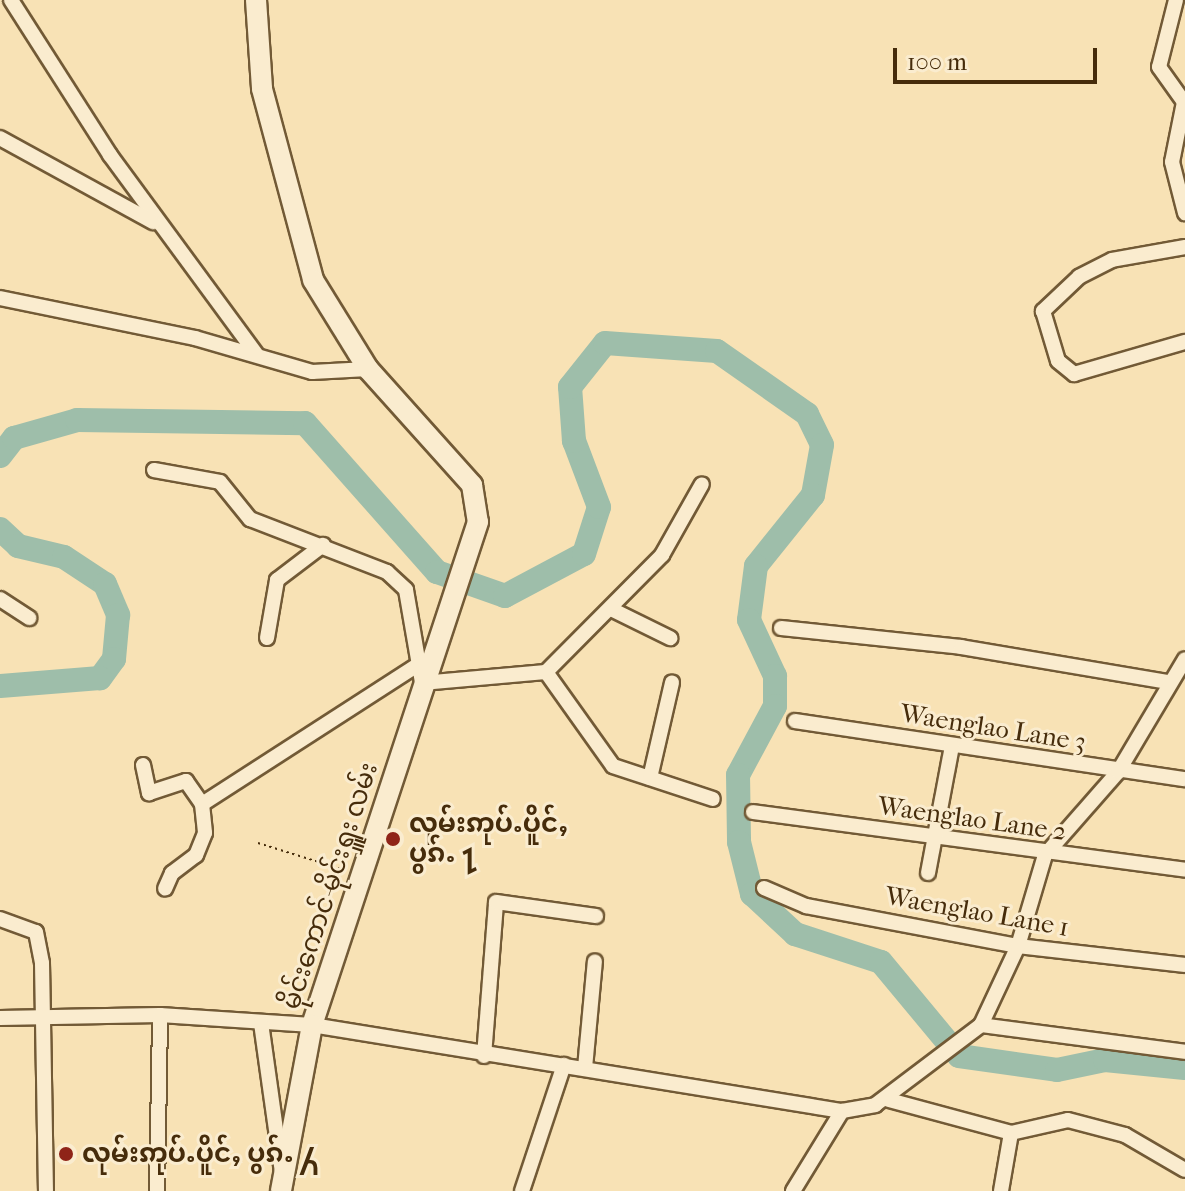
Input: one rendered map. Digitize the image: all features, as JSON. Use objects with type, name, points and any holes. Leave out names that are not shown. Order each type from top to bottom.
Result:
[{"type":"main road","name":"မိုင်းကောင်-မိုင်းရှူး လမ်း","points":[[256,0],[262,89],[297,233],[313,280],[368,369],[472,485],[478,522],[468,557],[421,674],[312,1025],[282,1182]]},
{"type":"street","points":[[11,0],[166,231],[256,354]]},
{"type":"street","points":[[1176,0],[1178,23],[1159,67],[1184,102],[1172,162],[1185,213]]},
{"type":"street","points":[[0,138],[122,199],[166,231]]},
{"type":"street","points":[[1185,247],[1112,260],[1079,277],[1043,311],[1058,361],[1074,374],[1185,342]]},
{"type":"street","points":[[0,298],[256,354],[312,372],[368,369]]},
{"type":"street","points":[[154,470],[220,482],[250,519],[387,572],[406,590],[421,674]]},
{"type":"street","points":[[202,804],[421,674],[546,672],[613,610],[662,555],[702,484]]},
{"type":"street","points":[[267,638],[277,580],[323,545]]},
{"type":"street","points":[[0,599],[29,618]]},
{"type":"street","points":[[613,610],[670,638]]},
{"type":"street","points":[[781,628],[961,647],[1169,682]]},
{"type":"street","points":[[0,1018],[160,1015],[312,1025],[484,1056],[585,1068],[842,1111],[889,1100],[931,1064],[968,1039],[981,1025],[1018,946],[1045,855],[1118,772],[1185,659]]},
{"type":"street","points":[[546,672],[613,766],[713,799]]},
{"type":"street","points":[[650,778],[672,683]]},
{"type":"street","name":"Waenglao Lane 3","points":[[795,721],[1118,772],[1185,779]]},
{"type":"street","points":[[928,873],[952,746]]},
{"type":"street","points":[[143,765],[149,793],[186,781],[202,804],[205,833],[196,855],[172,873],[165,889]]},
{"type":"street","name":"Waenglao Lane 2","points":[[753,812],[1045,855],[1185,870]]},
{"type":"street","name":"Waenglao Lane 1","points":[[764,888],[806,906],[1018,946],[1185,965]]},
{"type":"street","points":[[484,1056],[496,902],[596,916]]},
{"type":"street","points":[[0,919],[36,932],[46,1191]]},
{"type":"street","points":[[585,1068],[595,961]]},
{"type":"street","points":[[157,1191],[160,1015]]},
{"type":"street","points":[[261,1023],[282,1182]]},
{"type":"street","points":[[981,1025],[1185,1052]]},
{"type":"street","points":[[522,1191],[564,1065]]},
{"type":"street","points":[[889,1100],[1011,1133],[1068,1120],[1125,1135],[1185,1170]]},
{"type":"street","points":[[793,1191],[842,1111]]},
{"type":"street","points":[[1001,1191],[1011,1133]]},
{"type":"path","points":[[258,843],[361,875]]},
{"type":"waterway","points":[[0,456],[14,438],[77,420],[305,423],[437,572],[505,596],[584,554],[599,507],[574,441],[570,387],[605,343],[717,351],[807,414],[822,445],[813,495],[756,566],[749,620],[775,676],[775,706],[738,775],[739,842],[752,894],[795,934],[881,962],[959,1056],[1057,1070],[1105,1060],[1185,1068]]},
{"type":"waterway","points":[[0,529],[18,546],[64,557],[105,584],[118,615],[114,659],[100,678],[0,686]]},
{"type":"place","name":"လုမ်းဢုပ်ႉပိူင်ႇ ပွၵ်ႉ ႑","points":[[393,839]]},
{"type":"place","name":"လုမ်းဢုပ်ႉပိူင်ႇ ပွၵ်ႉ ႓","points":[[66,1154]]}]
